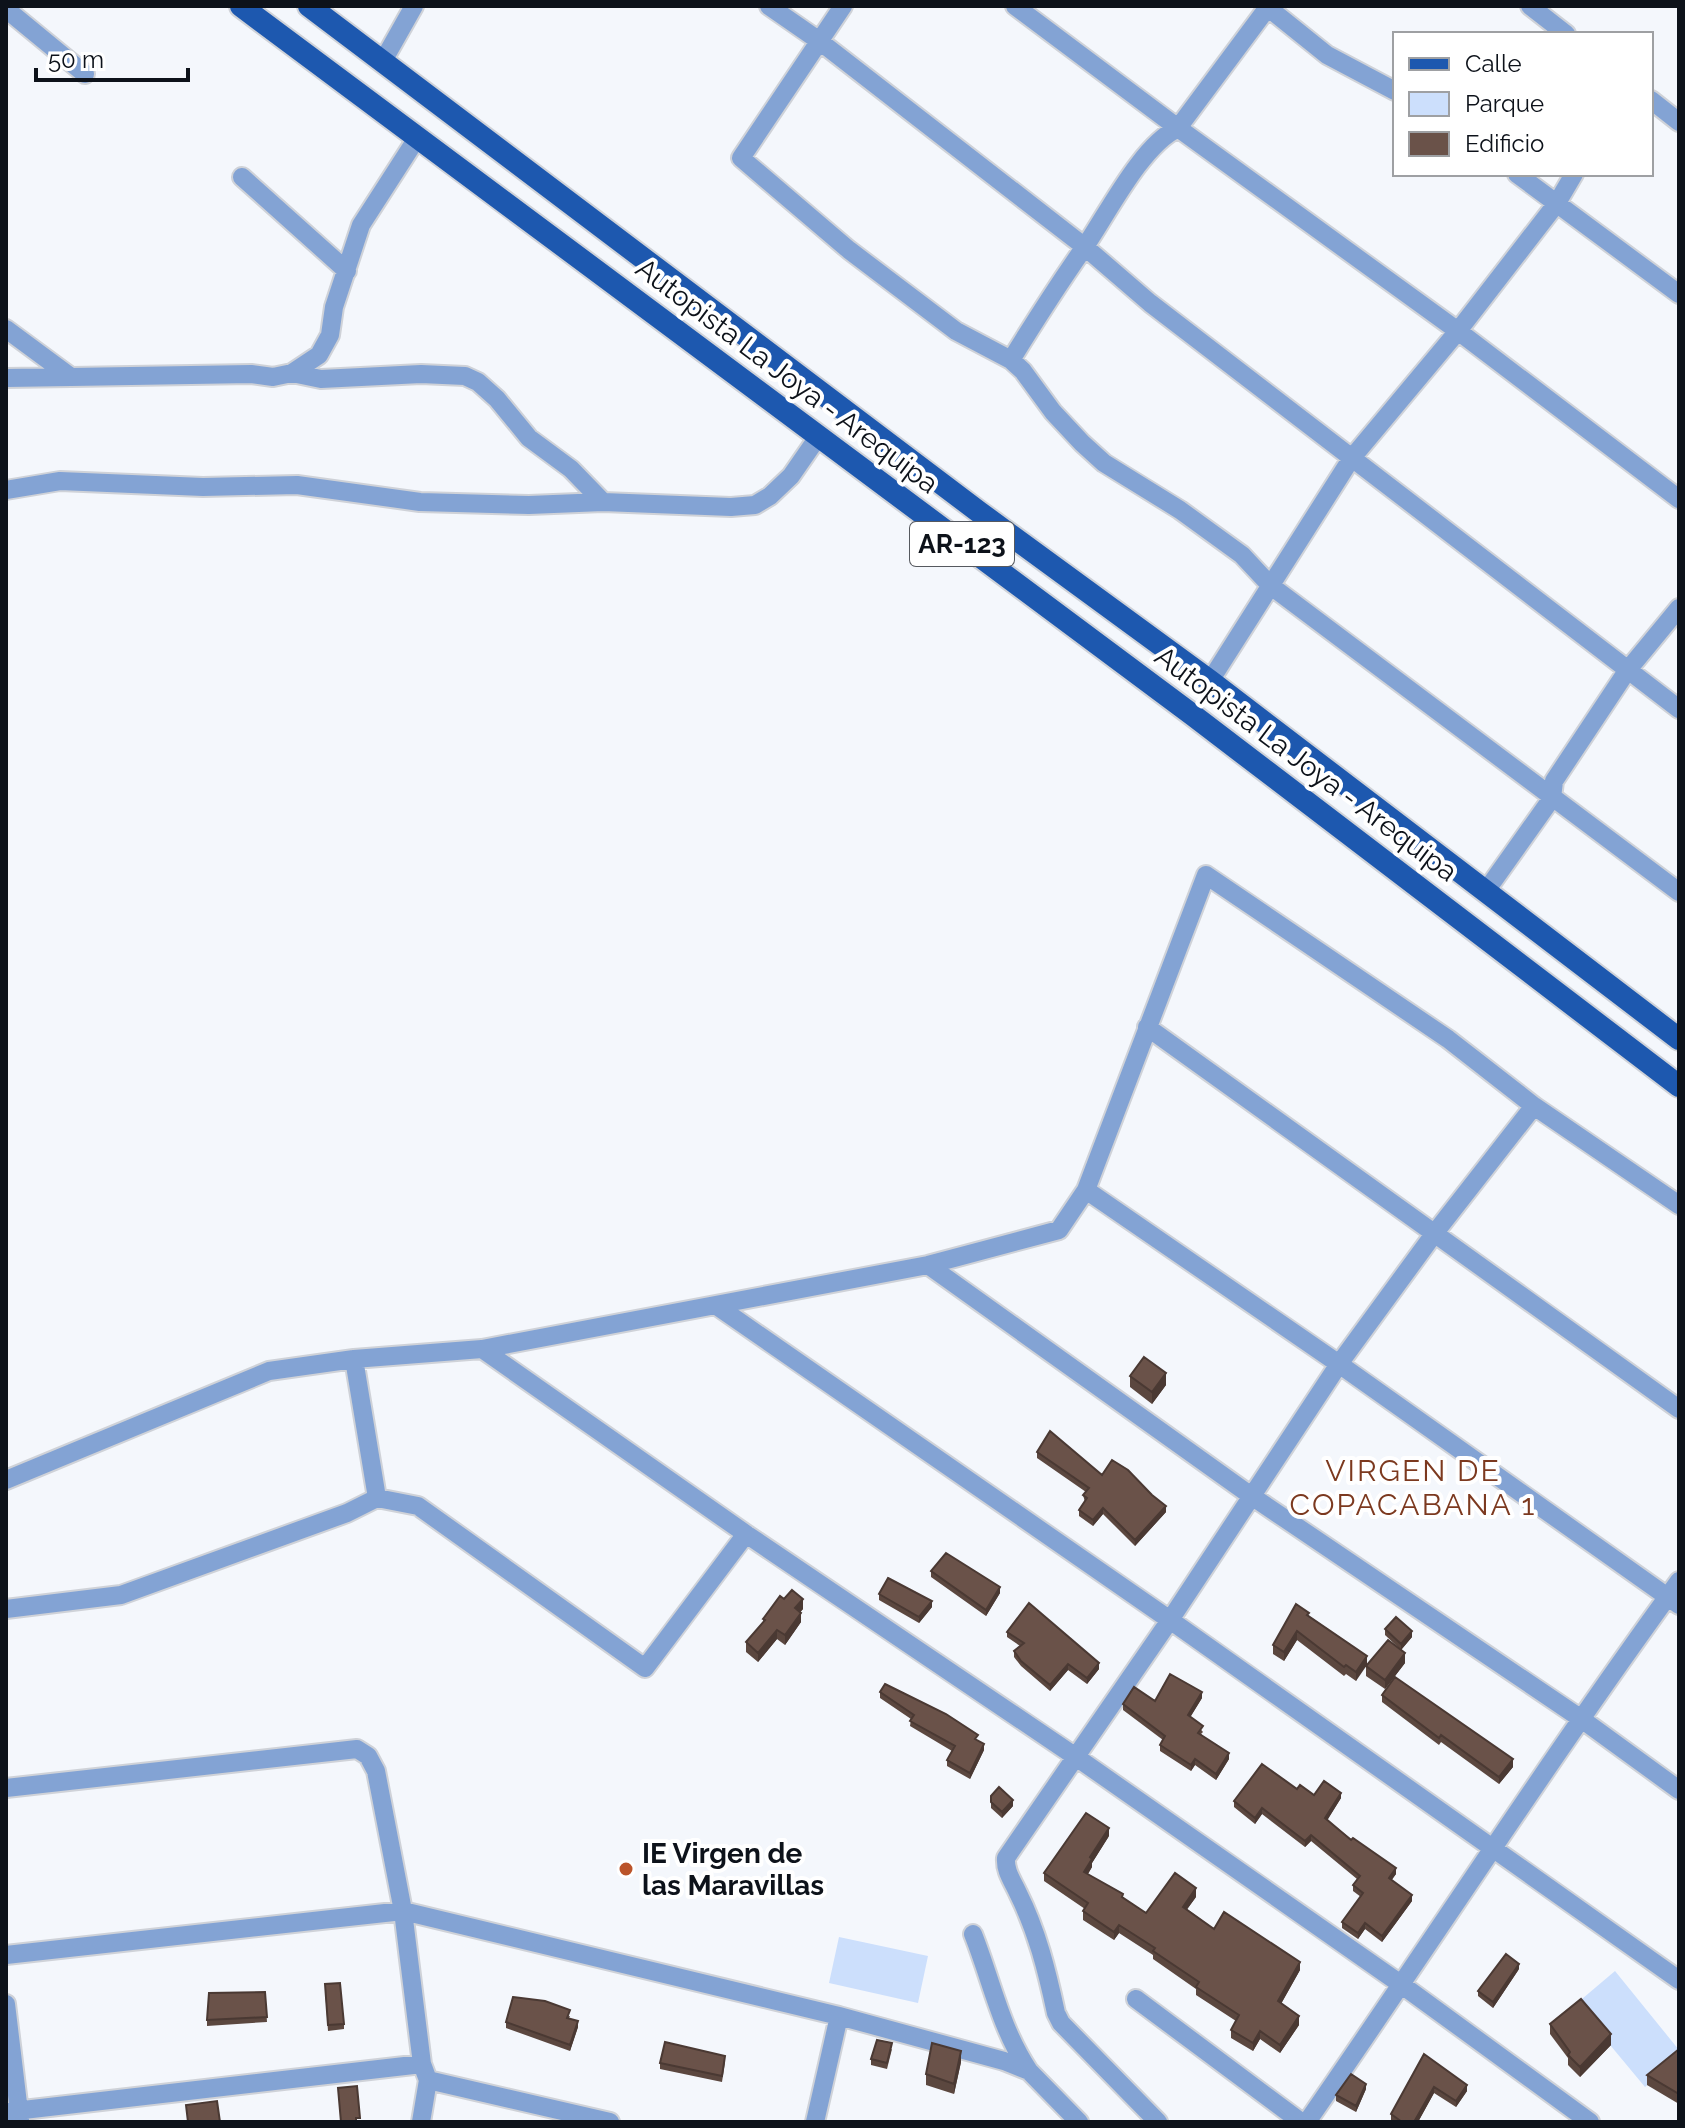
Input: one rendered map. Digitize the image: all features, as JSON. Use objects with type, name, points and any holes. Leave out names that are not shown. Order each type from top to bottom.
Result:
[{"type":"main road","name":"Autopista La Joya - Arequipa","points":[[241,6],[1194,716],[1679,1086]]},
{"type":"main road","name":"Autopista La Joya - Arequipa","points":[[309,6],[966,502],[1210,681],[1679,1039]]},
{"type":"street","points":[[383,61],[414,6]]},
{"type":"street","points":[[769,6],[818,40],[1085,247],[1150,303],[1679,709]]},
{"type":"street","points":[[843,6],[741,158],[849,250],[956,331],[1011,360],[1023,371],[1053,412],[1104,463],[1180,510],[1233,548],[1271,586],[1679,892]]},
{"type":"street","points":[[1015,6],[1458,331],[1679,499]]},
{"type":"street","points":[[1530,6],[1563,32]]},
{"type":"street","points":[[1011,360],[1121,190],[1162,136],[1178,128],[1267,7],[1327,55],[1393,90]]},
{"type":"street","points":[[6,9],[85,74]]},
{"type":"street","points":[[1653,102],[1679,122]]},
{"type":"street","points":[[6,378],[235,374],[273,377],[292,373],[313,361],[325,347],[334,307],[361,225],[417,138]]},
{"type":"street","points":[[1520,176],[1679,294]]},
{"type":"street","points":[[1210,681],[1351,459],[1458,331],[1557,203],[1573,176]]},
{"type":"street","points":[[242,177],[347,271]]},
{"type":"street","points":[[6,329],[71,377]]},
{"type":"street","points":[[292,373],[321,379],[421,374],[465,376],[478,382],[497,399],[529,438],[571,469],[603,502]]},
{"type":"street","points":[[6,490],[60,481],[203,487],[297,485],[433,503],[529,505],[603,502],[731,507],[755,505],[770,496],[791,476],[818,437]]},
{"type":"street","points":[[1486,891],[1552,798],[1554,781],[1627,671],[1679,608]]},
{"type":"street","points":[[6,1480],[269,1371],[354,1359],[482,1349],[928,1265],[1059,1230],[1086,1190],[1206,875],[1448,1039],[1534,1106],[1679,1205]]},
{"type":"street","points":[[1147,1027],[1679,1409]]},
{"type":"street","points":[[1158,2122],[1061,2023],[1033,1924],[1005,1868],[1006,1858],[1170,1620],[1339,1364],[1434,1234],[1534,1106]]},
{"type":"street","points":[[1086,1190],[1339,1364],[1673,1601]]},
{"type":"street","points":[[928,1265],[1250,1495],[1580,1718],[1679,1790]]},
{"type":"street","points":[[717,1306],[1170,1620],[1679,1980]]},
{"type":"street","points":[[482,1349],[746,1534],[1076,1757],[1402,1985],[1590,2122]]},
{"type":"street","points":[[354,1359],[377,1498]]},
{"type":"street","points":[[6,1609],[121,1595],[347,1513],[377,1498],[418,1506],[645,1668],[746,1534]]},
{"type":"street","points":[[1136,1999],[1304,2122],[1402,1985],[1580,1718],[1673,1601],[1679,1581]]},
{"type":"street","points":[[6,1621],[38,1604]]},
{"type":"street","points":[[6,1788],[357,1749],[368,1756],[376,1771],[403,1911],[425,2072],[421,2122]]},
{"type":"street","points":[[6,1955],[403,1911],[839,2016],[1004,2061],[1029,2071]]},
{"type":"street","points":[[973,1934],[1004,2027],[1029,2071],[1079,2122]]},
{"type":"street","points":[[6,2004],[15,2115],[425,2072],[610,2122]]},
{"type":"street","points":[[815,2122],[839,2016]]},
{"type":"green space","points":[[839,1937],[928,1956],[918,2003],[829,1983]]},
{"type":"green space","points":[[1615,1971],[1679,2050],[1679,2059],[1645,2087],[1576,2004]]},
{"type":"building","points":[[1144,1357],[1166,1373],[1152,1392],[1130,1376]]},
{"type":"building","points":[[1050,1431],[1102,1475],[1112,1460],[1128,1470],[1166,1506],[1135,1540],[1103,1508],[1093,1520],[1079,1510],[1087,1498],[1083,1495],[1089,1488],[1037,1452]]},
{"type":"building","points":[[946,1553],[1000,1587],[986,1610],[931,1571]]},
{"type":"building","points":[[888,1578],[932,1601],[919,1617],[879,1594]]},
{"type":"building","points":[[792,1590],[803,1599],[795,1608],[801,1613],[785,1635],[777,1630],[758,1653],[746,1642],[780,1596],[784,1599]]},
{"type":"building","points":[[1029,1603],[1099,1663],[1087,1678],[1068,1664],[1050,1685],[1021,1661],[1014,1651],[1024,1643],[1007,1632]]},
{"type":"building","points":[[1296,1604],[1367,1656],[1356,1672],[1346,1665],[1344,1667],[1297,1631],[1284,1652],[1273,1645]]},
{"type":"building","points":[[1396,1617],[1412,1631],[1401,1644],[1385,1629]]},
{"type":"building","points":[[1388,1640],[1405,1653],[1385,1680],[1366,1666]]},
{"type":"building","points":[[1170,1674],[1202,1692],[1188,1715],[1203,1726],[1198,1733],[1229,1753],[1216,1774],[1195,1759],[1191,1765],[1160,1745],[1165,1736],[1123,1704],[1134,1687],[1155,1701]]},
{"type":"building","points":[[1395,1677],[1513,1759],[1499,1777],[1441,1735],[1439,1738],[1382,1695]]},
{"type":"building","points":[[885,1684],[946,1714],[978,1735],[975,1739],[984,1744],[970,1773],[947,1760],[955,1746],[910,1721],[914,1715],[880,1692]]},
{"type":"building","points":[[1262,1764],[1297,1789],[1300,1785],[1314,1795],[1324,1781],[1341,1793],[1325,1818],[1351,1840],[1353,1838],[1396,1868],[1389,1878],[1412,1895],[1382,1936],[1365,1923],[1358,1933],[1342,1922],[1363,1893],[1353,1885],[1360,1876],[1311,1835],[1305,1841],[1262,1808],[1255,1818],[1234,1801]]},
{"type":"building","points":[[999,1787],[1013,1800],[1002,1812],[991,1802],[991,1796]]},
{"type":"building","points":[[1086,1813],[1109,1828],[1084,1872],[1123,1894],[1122,1897],[1146,1913],[1175,1873],[1196,1888],[1183,1907],[1214,1929],[1224,1912],[1300,1962],[1278,2001],[1299,2016],[1280,2045],[1260,2031],[1253,2043],[1231,2030],[1239,2015],[1196,1987],[1199,1982],[1153,1951],[1155,1948],[1119,1925],[1114,1932],[1083,1911],[1088,1903],[1044,1873]]},
{"type":"building","points":[[1506,1954],[1519,1964],[1493,2002],[1478,1991]]},
{"type":"building","points":[[340,1983],[344,2024],[328,2025],[325,1984]]},
{"type":"building","points":[[265,1992],[267,2017],[207,2020],[209,1993]]},
{"type":"building","points":[[513,1997],[545,2001],[570,2010],[567,2018],[578,2021],[570,2045],[506,2022]]},
{"type":"building","points":[[1581,1999],[1611,2034],[1580,2067],[1568,2055],[1570,2052],[1550,2024]]},
{"type":"building","points":[[877,2040],[892,2043],[887,2063],[871,2059]]},
{"type":"building","points":[[665,2042],[725,2056],[722,2076],[660,2063]]},
{"type":"building","points":[[932,2043],[961,2051],[954,2084],[926,2074]]},
{"type":"building","points":[[1679,2049],[1679,2094],[1647,2075]]},
{"type":"building","points":[[1424,2054],[1467,2085],[1456,2101],[1434,2087],[1414,2122],[1402,2122],[1391,2114]]},
{"type":"building","points":[[1351,2074],[1366,2084],[1356,2106],[1336,2095]]},
{"type":"building","points":[[357,2086],[360,2118],[356,2118],[356,2122],[341,2122],[338,2088]]},
{"type":"building","points":[[217,2101],[220,2122],[188,2122],[186,2105]]},
{"type":"place","name":"IE Virgen de las Maravillas","points":[[626,1869]]},
{"type":"district","name":"VIRGEN DE COPACABANA 1","points":[[1413,1487]]}]
